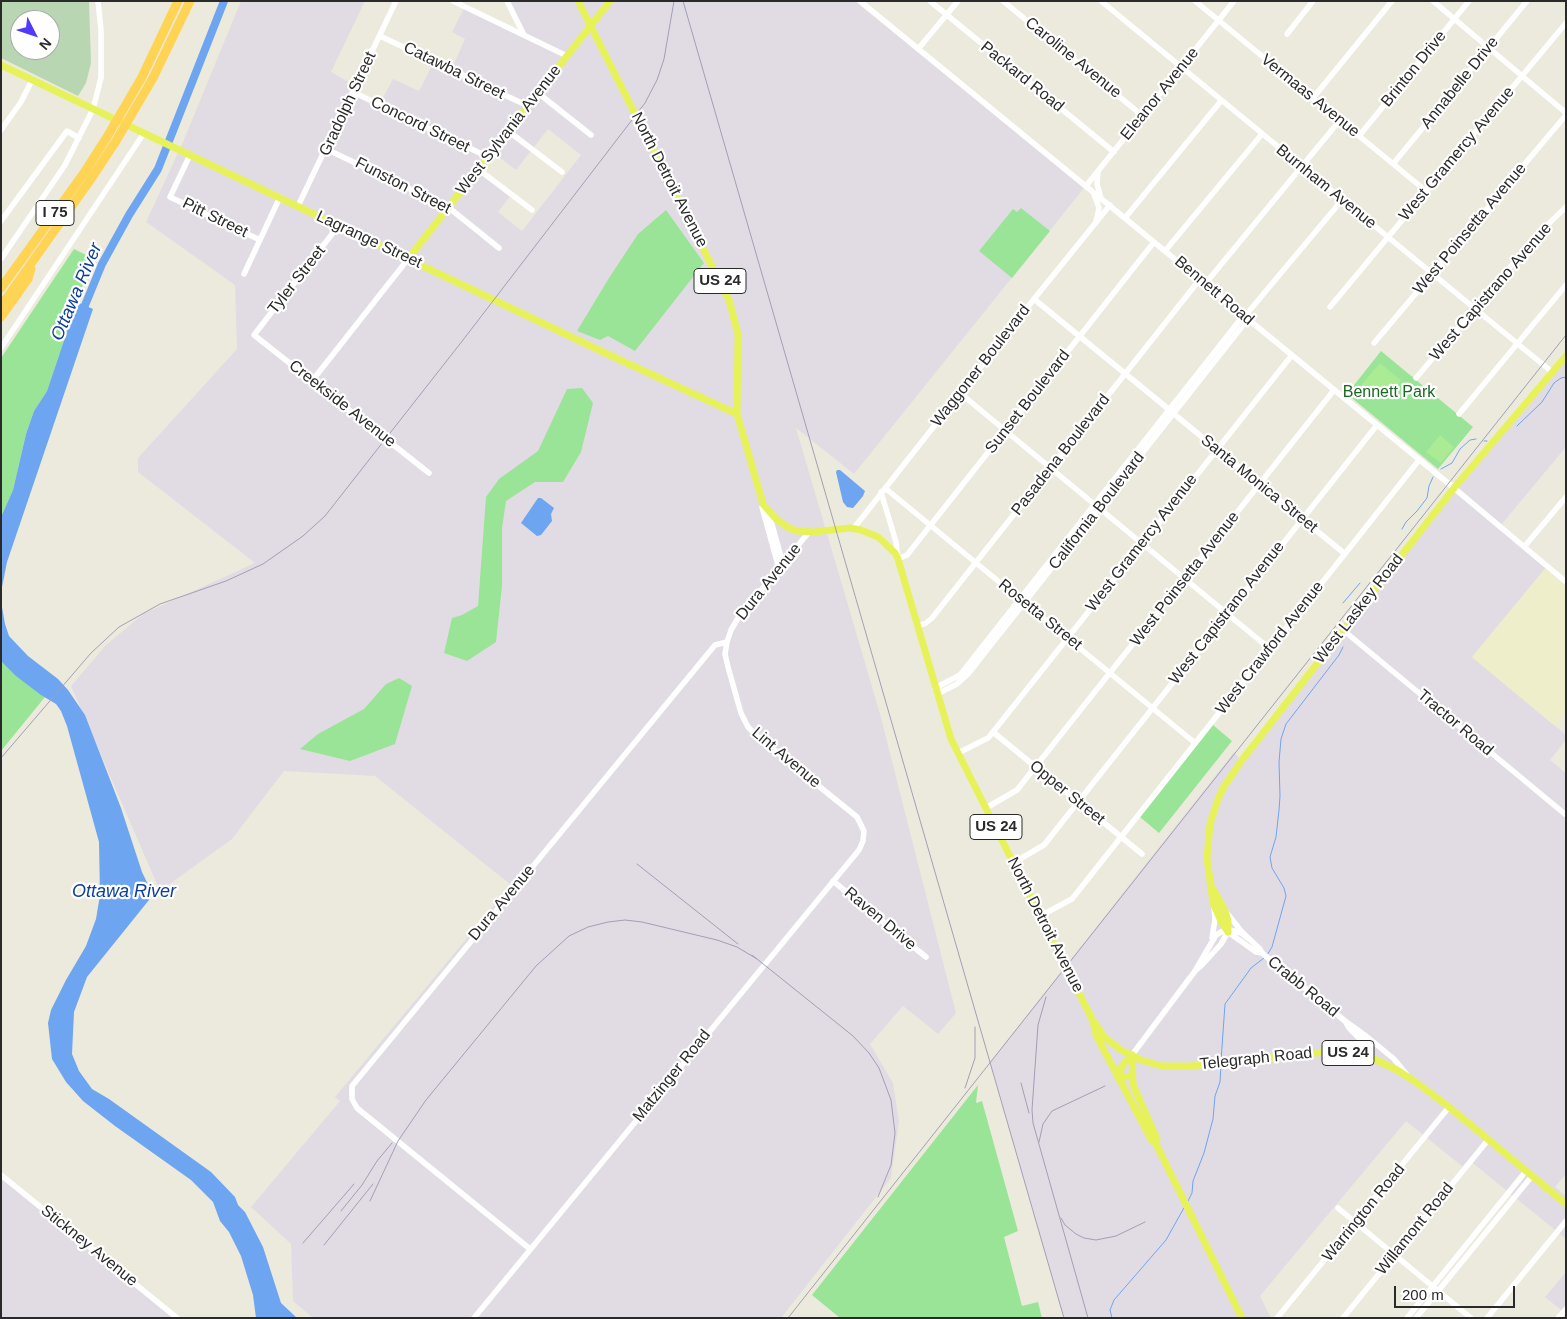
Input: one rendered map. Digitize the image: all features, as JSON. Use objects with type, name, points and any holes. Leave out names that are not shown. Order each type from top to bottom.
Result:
[{"type":"highway","points":[[159,44],[158,32],[172,1]]},
{"type":"highway","name":"I 75","points":[[132,105],[178,1]]},
{"type":"highway","name":"I 75","points":[[1,306],[91,179],[112,139],[181,21],[190,1]]},
{"type":"highway","points":[[181,21],[191,11],[196,1]]},
{"type":"highway","name":"I 75","points":[[1,288],[79,180],[112,139]]},
{"type":"highway","points":[[1,317],[28,280],[36,258]]},
{"type":"main road","name":"North Detroit Avenue","points":[[578,1],[729,300],[738,334],[737,414],[763,504],[782,524],[797,531],[809,532],[854,528],[869,532],[890,548],[898,559],[946,725],[958,753],[1093,1021],[1096,1035],[1152,1141],[1156,1144],[1242,1318]]},
{"type":"main road","name":"West Sylvania Avenue","points":[[408,258],[610,1]]},
{"type":"main road","name":"Lagrange Street","points":[[1,65],[737,414]]},
{"type":"main road","name":"West Laskey Road","points":[[1228,930],[1225,911],[1212,887],[1207,864],[1207,842],[1210,824],[1218,799],[1242,760],[1454,488],[1566,356]]},
{"type":"main road","name":"West Laskey Road","points":[[1212,887],[1211,895],[1228,930]]},
{"type":"main road","name":"Telegraph Road","points":[[1093,1021],[1111,1043],[1141,1060],[1162,1066],[1191,1066],[1325,1052],[1360,1056],[1386,1064],[1410,1078],[1449,1107],[1566,1204]]},
{"type":"main road","name":"North Detroit Avenue","points":[[1132,1055],[1132,1076],[1138,1100],[1157,1139],[1156,1144]]},
{"type":"main road","points":[[1132,1055],[1122,1066],[1118,1078],[1132,1076]]},
{"type":"street","points":[[1,259],[65,165],[93,109],[100,78],[101,30],[98,1]]},
{"type":"street","name":"Gradolph Street","points":[[298,206],[396,1]]},
{"type":"street","points":[[453,1],[567,56]]},
{"type":"street","points":[[507,1],[524,35]]},
{"type":"street","name":"Bennett Road","points":[[860,1],[1165,250],[1566,582]]},
{"type":"street","name":"Packard Road","points":[[930,1],[1114,152]]},
{"type":"street","points":[[918,49],[958,1]]},
{"type":"street","name":"Caroline Avenue","points":[[1004,1],[1143,116]]},
{"type":"street","name":"Burnham Avenue","points":[[1101,1],[1552,372]]},
{"type":"street","name":"Vermaas Avenue","points":[[1195,1],[1426,191]]},
{"type":"street","name":"Eleanor Avenue","points":[[1088,188],[1098,171],[1234,1]]},
{"type":"street","points":[[1287,34],[1314,1]]},
{"type":"street","points":[[1312,98],[1392,1]]},
{"type":"street","points":[[1433,1],[1566,114]]},
{"type":"street","name":"Brinton Drive","points":[[1359,136],[1470,1]]},
{"type":"street","name":"Annabelle Drive","points":[[1393,164],[1527,1]]},
{"type":"street","name":"West Gramercy Avenue","points":[[1330,307],[1566,23]]},
{"type":"street","name":"Catawba Street","points":[[380,36],[528,106]]},
{"type":"street","points":[[1,130],[21,102],[32,80]]},
{"type":"street","name":"Concord Street","points":[[353,92],[488,157]]},
{"type":"street","points":[[538,92],[591,135]]},
{"type":"street","points":[[1125,218],[1221,101]]},
{"type":"street","name":"West Poinsetta Avenue","points":[[1374,343],[1566,114]]},
{"type":"street","name":"Pasadena Boulevard","points":[[918,626],[932,618],[1125,374],[1340,120]]},
{"type":"street","points":[[1,221],[4,212],[67,131],[80,138]]},
{"type":"street","points":[[508,131],[562,172]]},
{"type":"street","points":[[1,348],[144,133]]},
{"type":"street","points":[[1165,250],[1262,134]]},
{"type":"street","name":"Funston Street","points":[[326,149],[448,207],[499,248]]},
{"type":"street","name":"Pitt Street","points":[[187,153],[170,197],[260,240]]},
{"type":"street","points":[[478,169],[532,210]]},
{"type":"street","points":[[1098,171],[1097,184],[1101,198]]},
{"type":"street","points":[[1088,188],[1098,204],[1095,223]]},
{"type":"street","points":[[244,274],[280,197]]},
{"type":"street","name":"California Boulevard","points":[[936,691],[960,682],[1245,317],[1342,200]]},
{"type":"street","name":"Waggoner Boulevard","points":[[854,528],[1034,299],[1110,206]]},
{"type":"street","name":"West Capistrano Avenue","points":[[1416,378],[1538,234],[1566,207]]},
{"type":"street","name":"Tyler Street","points":[[254,335],[339,225]]},
{"type":"street","name":"Sunset Boulevard","points":[[898,559],[908,555],[1154,242]]},
{"type":"street","points":[[312,381],[408,258]]},
{"type":"street","points":[[1459,414],[1566,285]]},
{"type":"street","name":"Santa Monica Street","points":[[1034,299],[1345,554]]},
{"type":"street","name":"Creekside Avenue","points":[[254,335],[429,473]]},
{"type":"street","name":"West Gramercy Avenue","points":[[958,753],[988,738],[1292,355]]},
{"type":"street","name":"West Poinsetta Avenue","points":[[986,808],[1014,793],[1036,767],[1334,390]]},
{"type":"street","points":[[960,394],[1270,649]]},
{"type":"street","name":"West Capistrano Avenue","points":[[1013,863],[1042,847],[1377,425]]},
{"type":"street","name":"West Crawford Avenue","points":[[1040,916],[1072,899],[1419,460]]},
{"type":"street","name":"Rosetta Street","points":[[883,490],[976,563],[1196,743]]},
{"type":"street","name":"North Detroit Avenue","points":[[883,490],[896,542],[898,559]]},
{"type":"street","points":[[1524,547],[1566,497]]},
{"type":"street","points":[[763,504],[762,507],[781,566]]},
{"type":"street","points":[[768,510],[781,566]]},
{"type":"street","name":"Dura Avenue","points":[[530,1249],[357,1108],[352,1099],[352,1086],[716,646],[727,642],[738,618],[809,532]]},
{"type":"street","name":"Tractor Road","points":[[1343,630],[1566,815]]},
{"type":"street","name":"Lint Avenue","points":[[727,642],[728,667],[741,713],[748,727],[853,814],[861,822],[864,831]]},
{"type":"street","name":"Opper Street","points":[[993,732],[1142,854]]},
{"type":"street","name":"Matzinger Road","points":[[474,1318],[862,846],[864,831]]},
{"type":"street","name":"Raven Drive","points":[[833,881],[926,957]]},
{"type":"street","name":"West Laskey Road","points":[[1211,942],[1215,919],[1214,903]]},
{"type":"street","name":"Crabb Road","points":[[1225,911],[1260,949],[1262,954]]},
{"type":"street","points":[[1132,1055],[1195,971],[1216,935],[1228,930]]},
{"type":"street","points":[[1195,971],[1224,940],[1228,930]]},
{"type":"street","name":"Crabb Road","points":[[1228,930],[1237,932],[1250,939]]},
{"type":"street","name":"Crabb Road","points":[[1228,930],[1237,939],[1262,954],[1365,1035],[1394,1059],[1410,1078]]},
{"type":"street","name":"Crabb Road","points":[[1345,1021],[1361,1040],[1360,1056]]},
{"type":"street","points":[[1360,1056],[1366,1040],[1365,1035]]},
{"type":"street","name":"Warrington Road","points":[[1277,1318],[1449,1107]]},
{"type":"street","name":"Willamont Road","points":[[1342,1318],[1488,1140]]},
{"type":"street","points":[[1407,1318],[1435,1288],[1529,1174]]},
{"type":"street","name":"Stickney Avenue","points":[[1,1175],[177,1318]]},
{"type":"street","points":[[1338,1208],[1471,1318]]},
{"type":"street","points":[[1487,1318],[1566,1222]]},
{"type":"street","points":[[1416,1318],[1435,1288]]},
{"type":"street","points":[[1558,1318],[1566,1308]]},
{"type":"shaded area","points":[[1,1],[89,1],[91,63],[86,83],[78,96],[1,58]]},
{"type":"shaded area","points":[[241,1],[365,1],[331,72],[352,84],[350,88],[380,103],[393,79],[419,91],[436,58],[453,66],[465,39],[452,32],[464,8],[523,35],[507,1],[855,1],[1084,188],[854,474],[796,428],[880,714],[956,1013],[938,1034],[903,1006],[870,1044],[893,1083],[899,1122],[891,1178],[781,1318],[313,1318],[293,1301],[291,1244],[251,1207],[340,1101],[335,1097],[511,885],[375,776],[284,771],[232,839],[160,891],[71,686],[105,646],[143,614],[255,563],[138,472],[138,458],[237,349],[235,285],[146,222],[183,142]],"holes":[[[548,129],[581,155],[522,231],[498,212],[511,195],[481,172],[495,154],[516,170]]]},
{"type":"shaded area","points":[[1566,356],[1566,447],[1501,525],[1549,564],[1472,657],[1566,735],[1566,740],[1550,760],[1566,773],[1566,1174],[1555,1187],[1566,1196],[1566,1239],[1469,1160],[1463,1167],[1406,1121],[1260,1296],[1271,1318],[1064,1318],[990,1062],[1234,752],[1241,760],[1454,488]]},
{"type":"shaded area","points":[[1545,569],[1566,587],[1566,712],[1555,726],[1472,657]]},
{"type":"shaded area","points":[[1,1174],[177,1318],[1,1318]]},
{"type":"shaded area","points":[[1566,1272],[1566,1305],[1561,1310],[1545,1297]]},
{"type":"green space","points":[[1021,208],[1050,231],[1012,278],[979,251],[1013,209],[1017,212]]},
{"type":"green space","points":[[666,210],[704,263],[635,351],[608,336],[600,340],[577,331],[638,234]]},
{"type":"green space","points":[[74,249],[92,258],[47,391],[34,411],[26,434],[13,490],[1,517],[1,358]]},
{"type":"green space","name":"Bennett Park","points":[[1381,351],[1473,427],[1438,469],[1347,394]]},
{"type":"green space","points":[[1380,363],[1402,381],[1383,395],[1372,396],[1355,392]]},
{"type":"green space","points":[[582,388],[593,403],[581,452],[563,482],[535,482],[506,501],[502,528],[502,586],[496,642],[467,661],[444,653],[452,618],[478,606],[486,497],[499,479],[538,451],[567,389]]},
{"type":"green space","points":[[1440,435],[1454,447],[1441,463],[1426,452]]},
{"type":"green space","points":[[1,661],[45,697],[1,751]]},
{"type":"green space","points":[[399,678],[412,686],[395,744],[350,761],[300,749],[318,734],[364,709],[386,684]]},
{"type":"green space","points":[[1213,725],[1232,741],[1159,833],[1140,817]]},
{"type":"green space","points":[[978,1085],[976,1103],[982,1101],[1018,1231],[1004,1237],[1022,1306],[1038,1302],[1042,1318],[840,1318],[812,1295]]},
{"type":"water","name":"Ottawa River","points":[[77,302],[93,309],[7,562],[2,587],[2,607],[9,636],[28,656],[58,679],[85,715],[121,808],[142,872],[153,895],[87,977],[74,1012],[72,1054],[79,1071],[92,1089],[109,1099],[211,1172],[235,1197],[263,1247],[281,1303],[297,1318],[256,1318],[253,1295],[241,1256],[229,1232],[220,1221],[213,1202],[191,1180],[83,1101],[66,1082],[52,1059],[48,1023],[51,1010],[86,946],[96,919],[100,895],[99,842],[67,726],[61,711],[56,704],[16,676],[1,661],[1,517],[13,490],[26,434],[34,411],[47,391]]},
{"type":"water","points":[[837,470],[840,470],[865,491],[853,508],[847,507],[843,502]]},
{"type":"water","points":[[538,498],[541,498],[554,508],[551,514],[552,521],[541,535],[537,536],[521,523]]},
{"type":"waterway","name":"Ottawa River","points":[[81,315],[102,264],[129,215],[158,169],[224,1]]},
{"type":"waterway","points":[[1517,426],[1542,402],[1554,383],[1566,377]]},
{"type":"waterway","points":[[1441,469],[1452,463],[1460,449],[1470,440],[1476,439]]},
{"type":"waterway","points":[[1402,529],[1427,498],[1433,477]]},
{"type":"waterway","points":[[1343,603],[1360,583]]},
{"type":"waterway","points":[[1267,955],[1272,947],[1286,896],[1284,888],[1272,868],[1270,857],[1276,837],[1279,810],[1281,739],[1286,724],[1339,655],[1343,647]]},
{"type":"waterway","points":[[1221,1061],[1225,1004],[1251,968],[1264,958]]},
{"type":"waterway","points":[[1188,1201],[1213,1119],[1215,1096],[1220,1082],[1221,1065]]},
{"type":"waterway","points":[[1112,1318],[1110,1310],[1114,1300],[1166,1240],[1185,1206]]},
{"type":"railway","points":[[1,758],[91,653],[119,627],[160,604],[226,581],[263,564],[303,536],[325,516],[645,103],[657,80],[664,59],[674,1]]},
{"type":"railway","points":[[683,1],[1064,1318]]},
{"type":"railway","points":[[788,1318],[1566,335]]},
{"type":"railway","points":[[637,864],[738,944]]},
{"type":"railway","points":[[370,1201],[398,1141],[426,1100],[536,966],[569,936],[588,927],[608,922],[625,920],[642,922],[717,940],[737,947],[757,959]]},
{"type":"railway","points":[[752,955],[853,1036],[869,1053],[879,1068],[891,1100],[895,1133],[891,1165],[878,1197]]},
{"type":"railway","points":[[1046,997],[1038,1025],[1032,1110],[1033,1123],[1088,1318]]},
{"type":"railway","points":[[965,1088],[975,1058],[975,1027]]},
{"type":"railway","points":[[1021,1083],[1029,1113]]},
{"type":"railway","points":[[1039,1142],[1043,1124],[1052,1111],[1105,1086]]},
{"type":"railway","points":[[341,1211],[392,1143]]},
{"type":"railway","points":[[303,1243],[354,1184]]},
{"type":"railway","points":[[324,1245],[373,1184]]},
{"type":"railway","points":[[1061,1218],[1065,1225],[1076,1234],[1084,1238],[1096,1240],[1116,1236],[1145,1222]]}]
